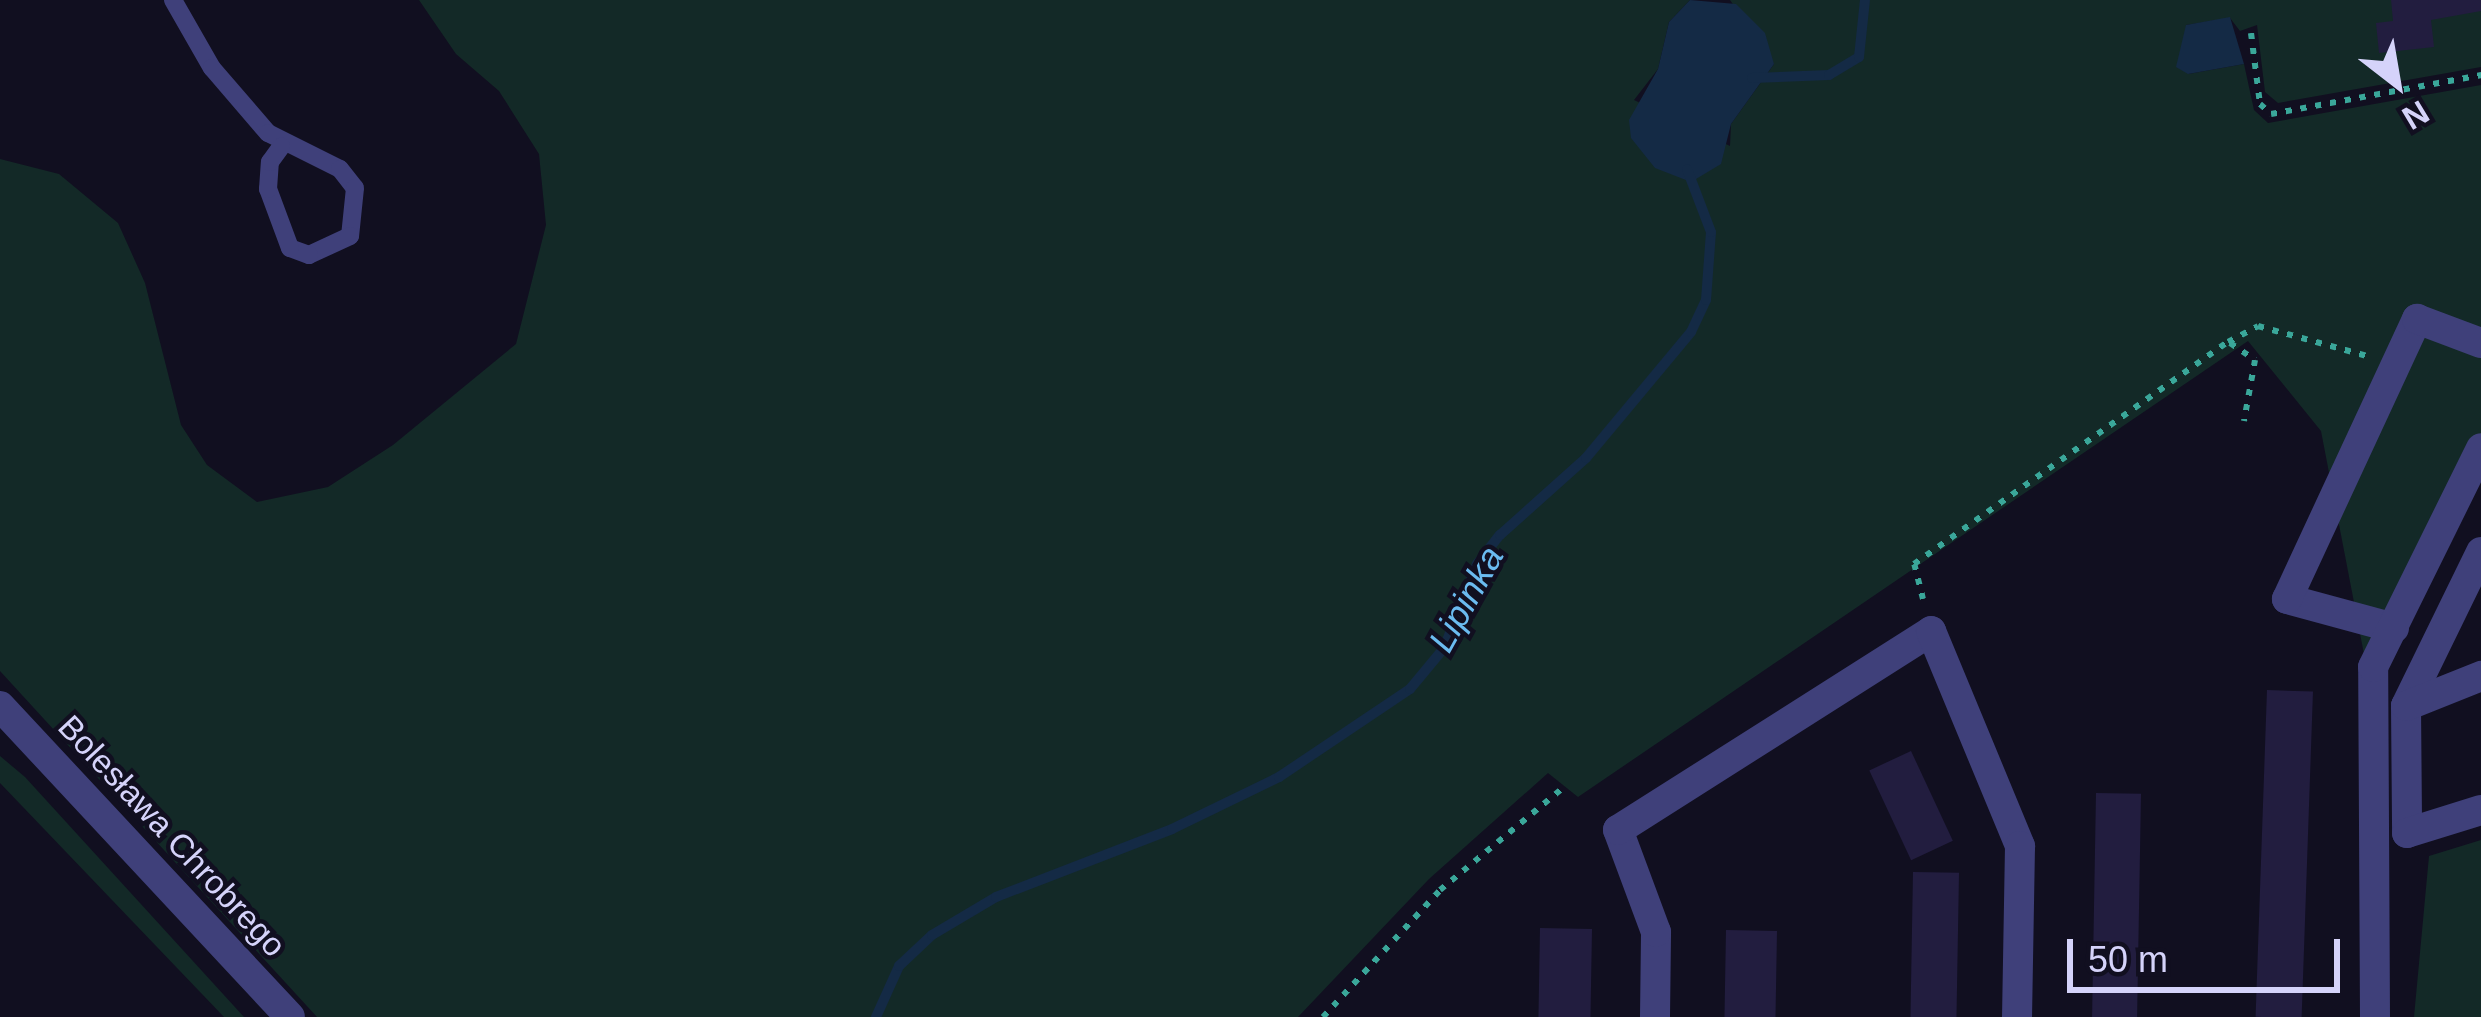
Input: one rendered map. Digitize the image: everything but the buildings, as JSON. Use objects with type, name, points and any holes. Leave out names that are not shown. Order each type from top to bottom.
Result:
[{"type":"street","points":[[2394,628],[2288,599],[2416,320],[2481,343]]},
{"type":"street","points":[[2375,1017],[2373,667],[2481,448]]},
{"type":"street","points":[[2481,552],[2406,706],[2407,833],[2481,810]]},
{"type":"street","points":[[1655,1017],[1656,932],[1618,830],[1930,632],[2020,846],[2017,1017]]},
{"type":"street","points":[[2406,706],[2481,676]]},
{"type":"street","name":"Bolesława Chrobrego","points":[[0,706],[290,1017]]},
{"type":"lane","points":[[173,0],[212,68],[281,147],[340,169],[356,188],[350,236],[309,255],[290,248],[268,189],[270,162],[281,147]]},
{"type":"path","points":[[2251,33],[2260,104],[2271,114],[2481,75]]},
{"type":"path","points":[[1930,632],[1914,564],[2228,342],[2258,326],[2358,350],[2381,365],[2388,387]]},
{"type":"path","points":[[2228,342],[2255,360],[2244,421]]},
{"type":"path","points":[[1323,1017],[1440,890],[1563,788]]},
{"type":"green space","points":[[419,0],[1690,0],[1669,22],[1658,69],[1634,100],[1730,146],[1731,124],[1774,64],[1730,0],[2481,0],[2481,67],[2278,103],[2265,92],[2257,25],[2240,31],[2230,18],[2186,25],[2188,74],[2244,64],[2254,110],[2268,123],[2481,85],[2481,471],[2368,675],[2321,431],[2248,341],[1578,797],[1548,773],[1429,879],[1298,1017],[317,1017],[0,671],[0,159],[59,174],[118,223],[145,283],[181,425],[207,465],[257,502],[328,487],[393,445],[516,344],[546,225],[539,154],[499,91],[456,54]]},
{"type":"green space","points":[[0,756],[25,777],[244,1017],[224,1017],[0,783]]},
{"type":"green space","points":[[2481,840],[2481,1017],[2414,1017],[2429,856]]},
{"type":"water","points":[[1690,0],[1736,4],[1765,33],[1774,64],[1731,124],[1721,164],[1691,182],[1655,168],[1631,138],[1629,120],[1658,69],[1669,22]]},
{"type":"water","points":[[2230,17],[2244,64],[2188,74],[2176,67],[2186,25]]},
{"type":"waterway","name":"Lipinka","points":[[1752,78],[1829,75],[1859,57],[1865,0]]},
{"type":"waterway","name":"Lipinka","points":[[876,1017],[899,966],[932,935],[996,897],[1172,829],[1279,777],[1410,689],[1444,648],[1477,564],[1500,535],[1586,458],[1691,332],[1706,300],[1711,232],[1687,169]]}]
